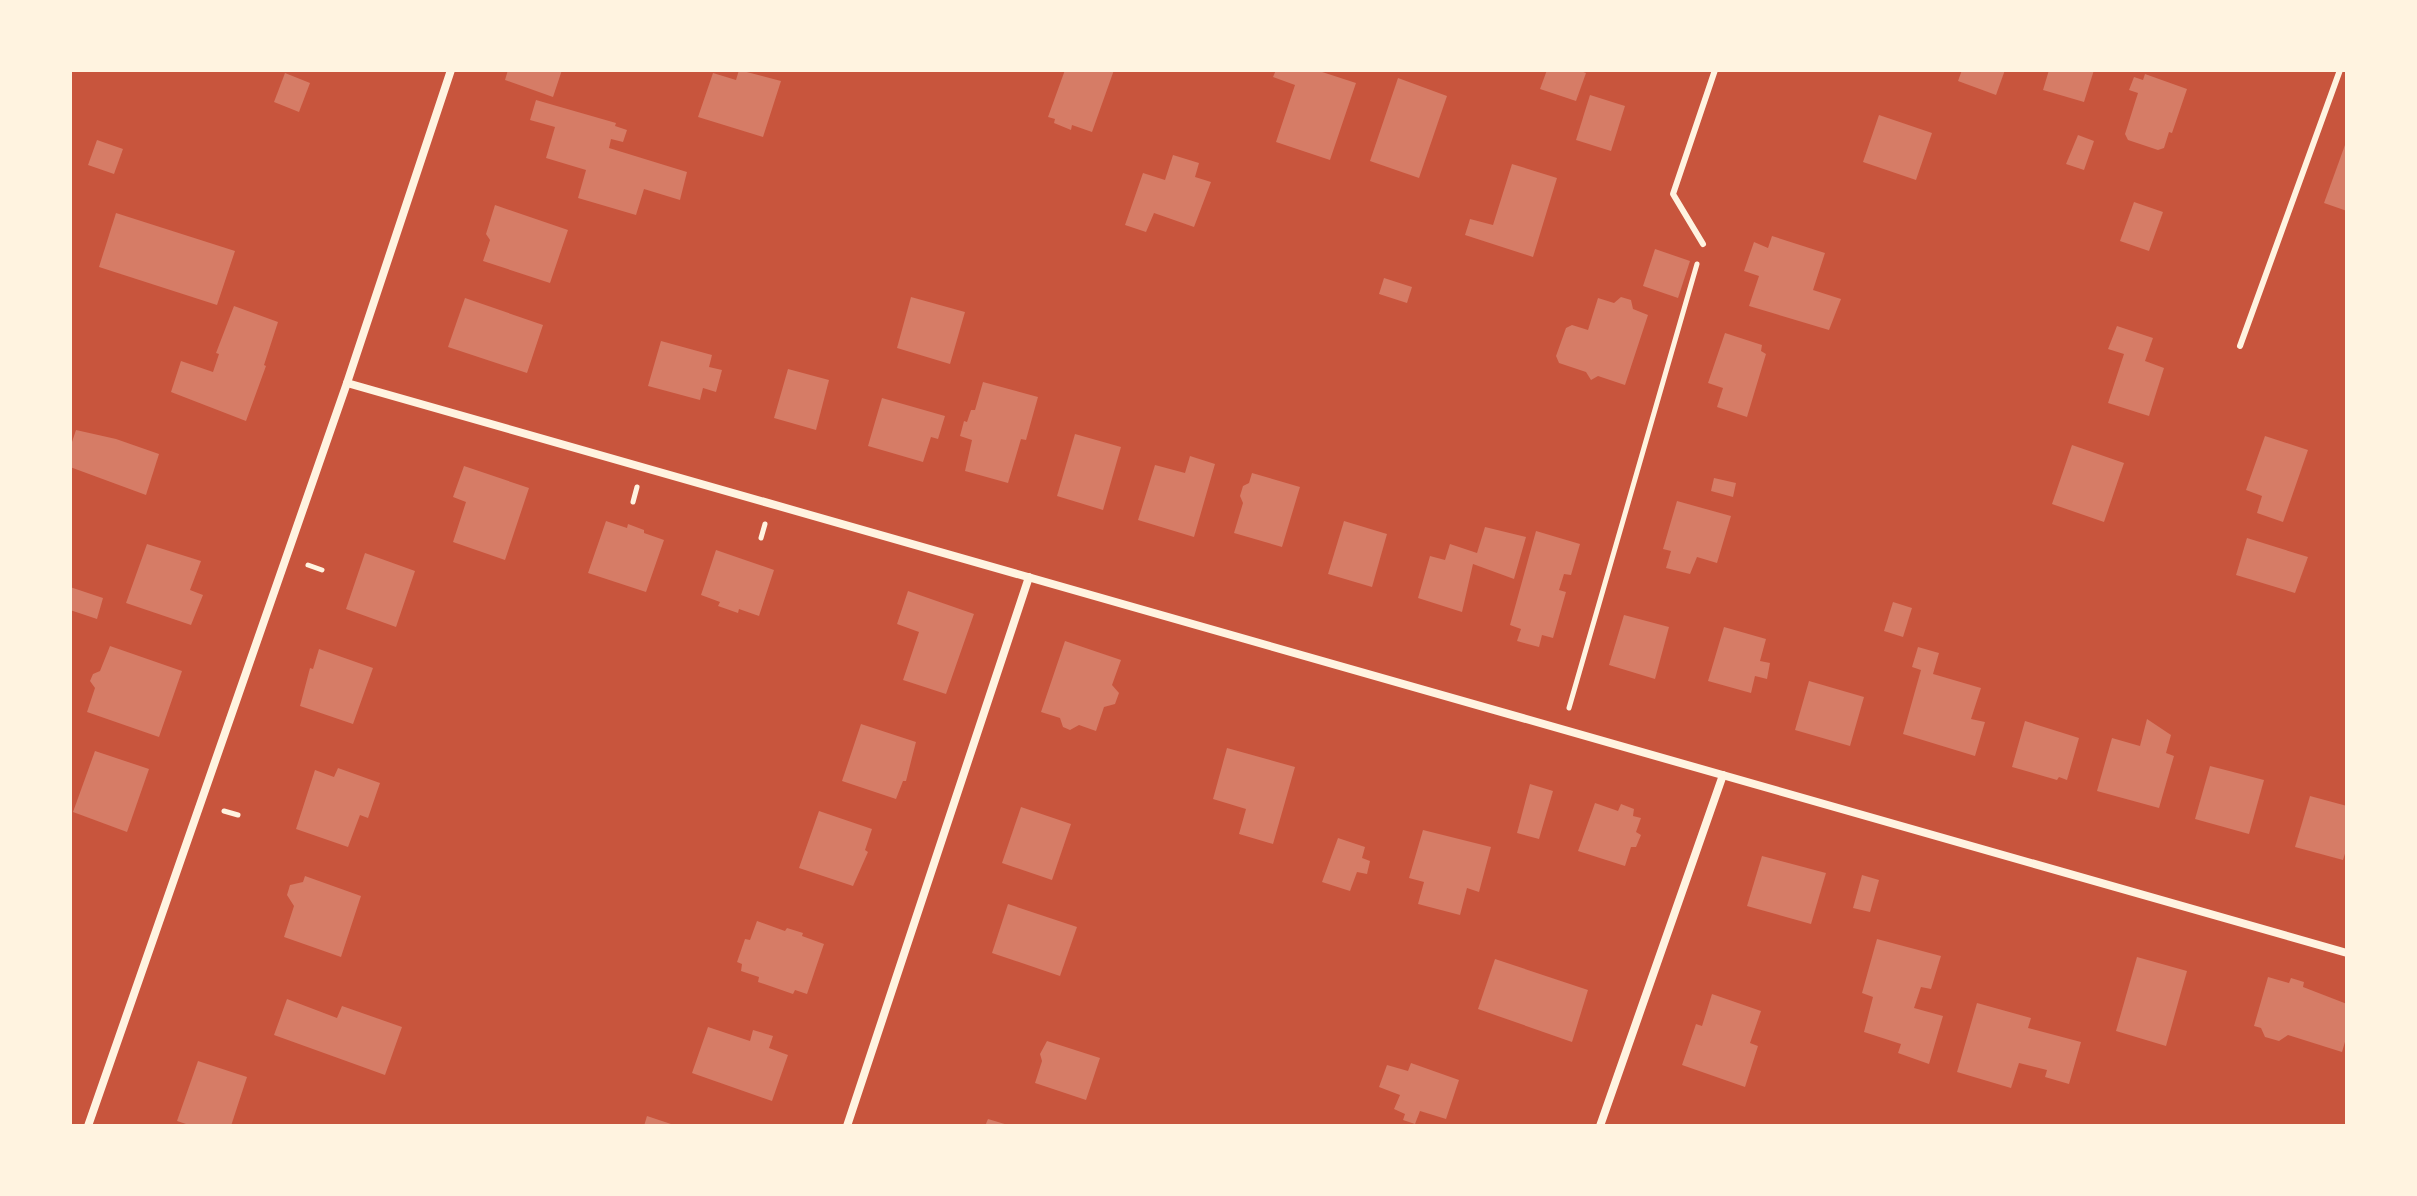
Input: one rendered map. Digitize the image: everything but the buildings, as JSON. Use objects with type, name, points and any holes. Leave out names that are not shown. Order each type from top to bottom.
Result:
[{"type":"street","points":[[88,1126],[347,383],[451,70]]},
{"type":"street","points":[[347,383],[2347,953]]},
{"type":"street","points":[[847,1126],[1029,577]]},
{"type":"street","points":[[1600,1126],[1723,775]]},
{"type":"lane","points":[[1703,244],[1673,194],[1715,70]]},
{"type":"lane","points":[[2240,346],[2340,70]]},
{"type":"path","points":[[1563,730],[1703,244]]}]
